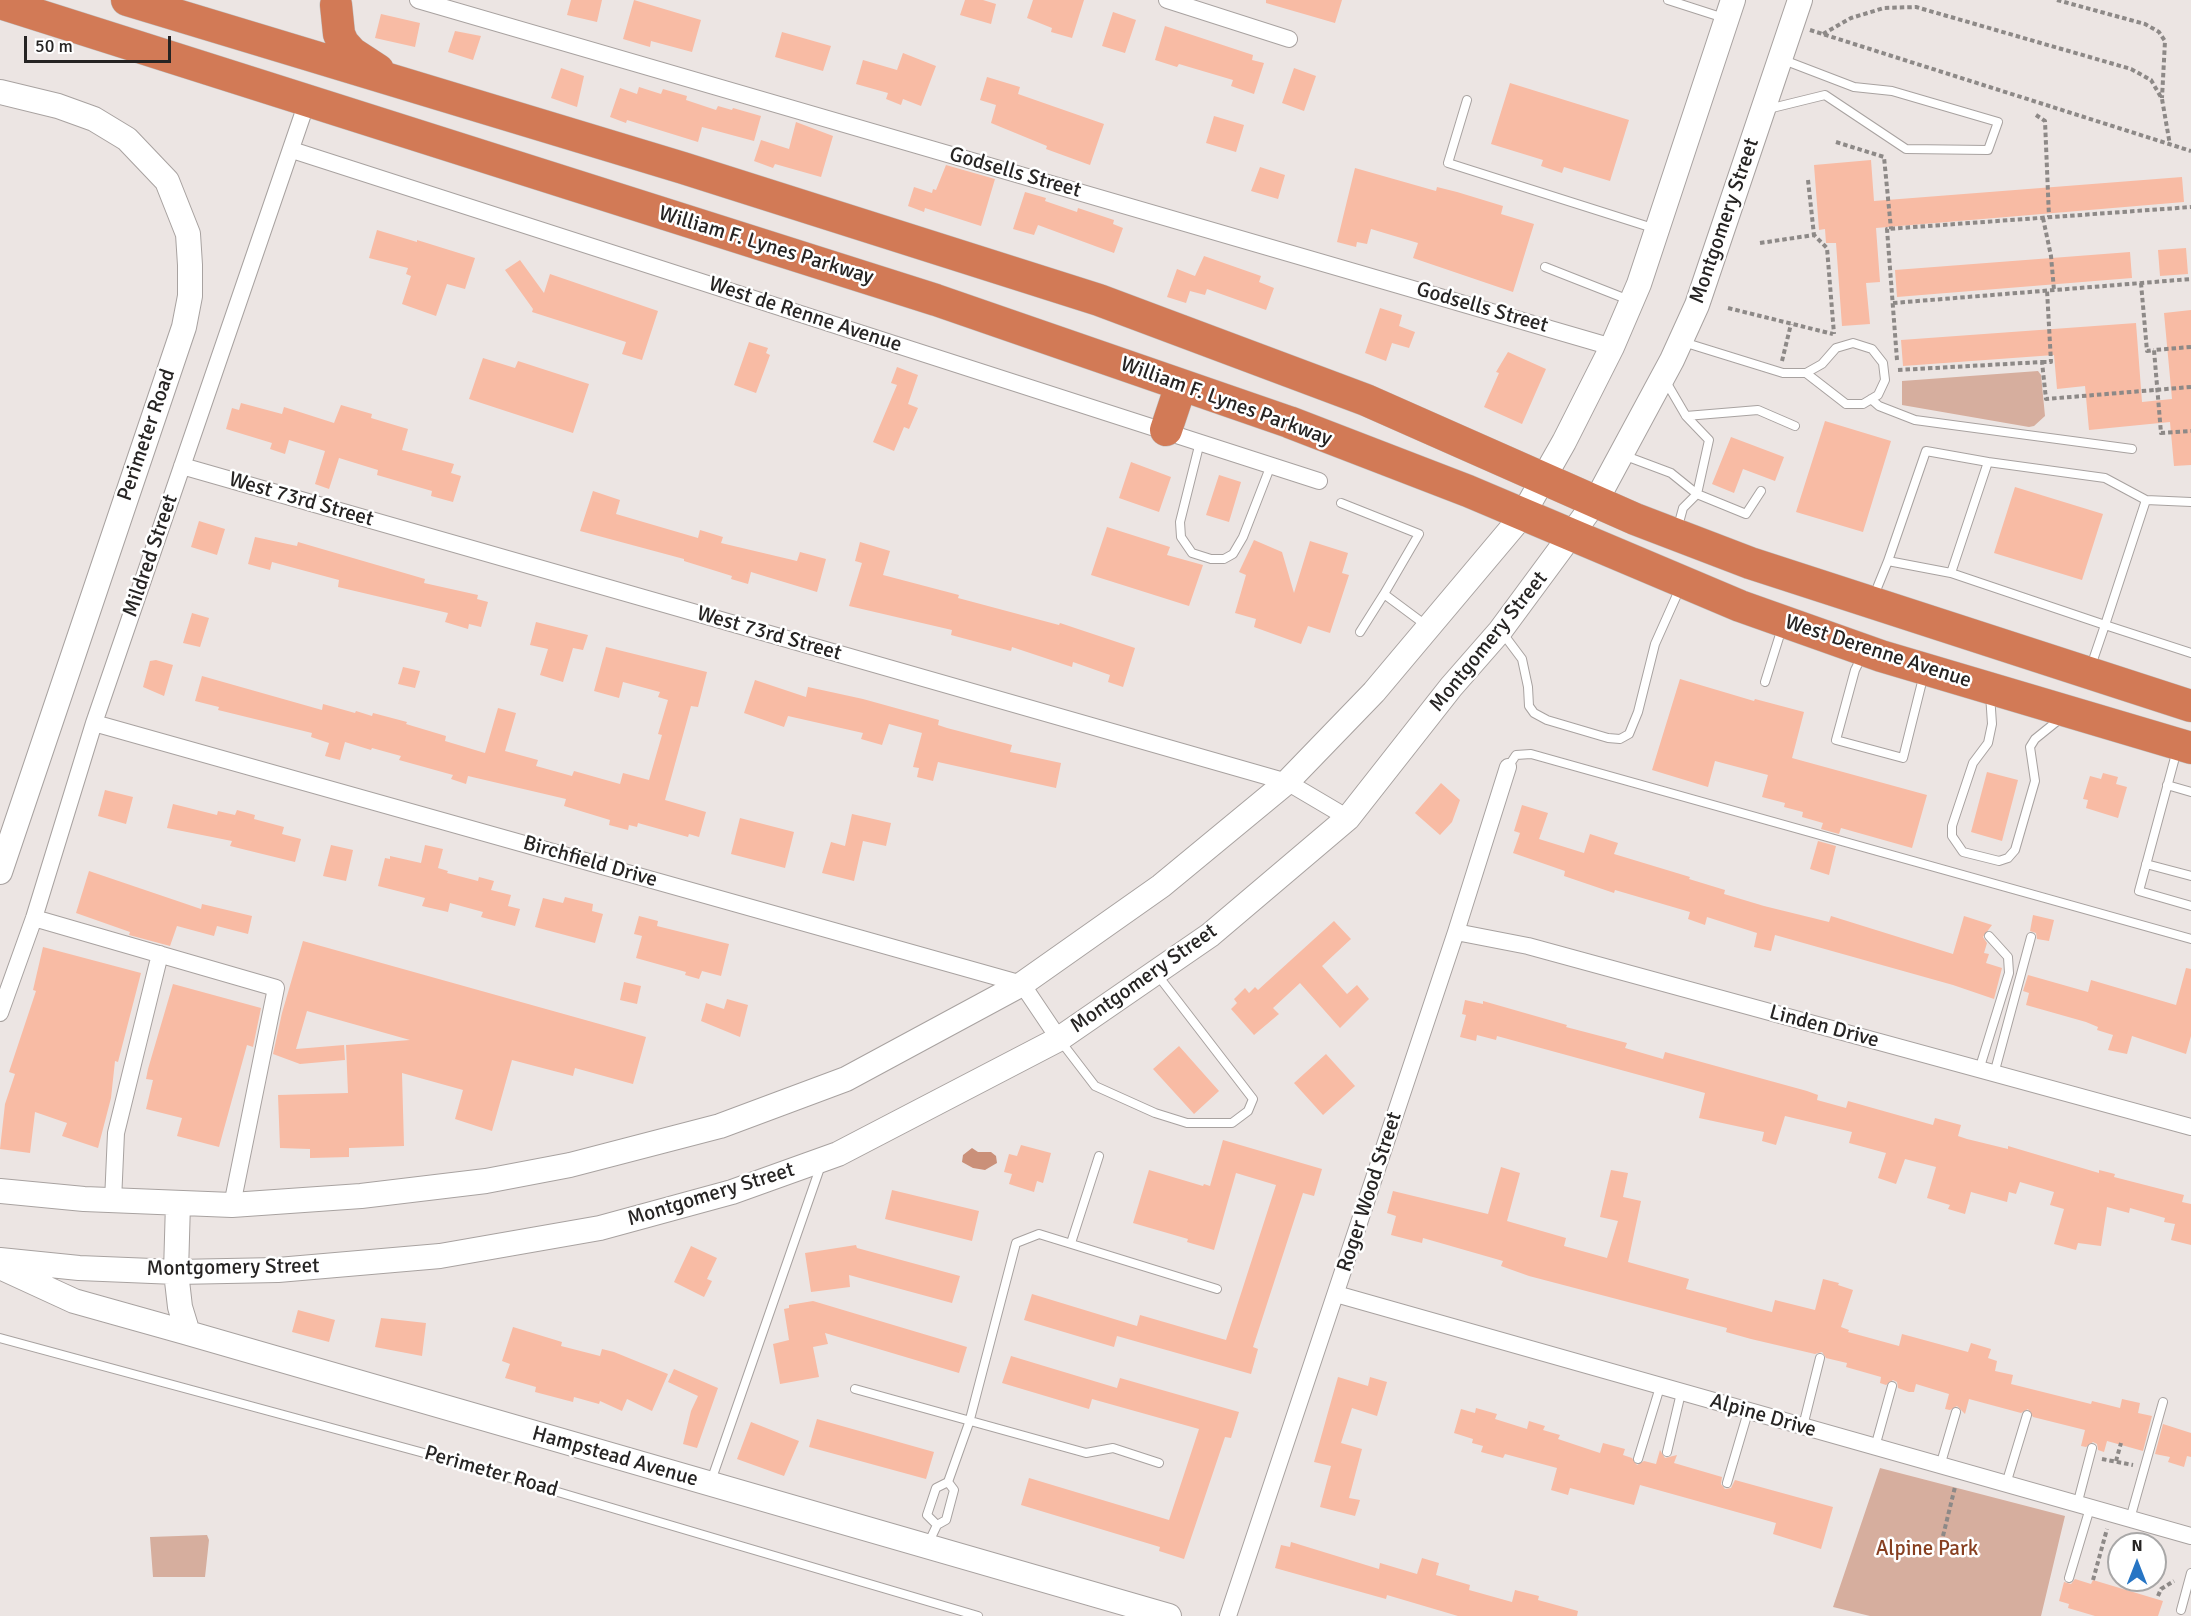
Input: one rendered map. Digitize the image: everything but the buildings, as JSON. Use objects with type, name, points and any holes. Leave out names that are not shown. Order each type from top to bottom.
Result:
[{"type":"highway","points":[[127,0],[402,85],[683,168],[1099,300],[1366,400],[1596,501]]},
{"type":"highway","name":"William F. Lynes Parkway","points":[[0,3],[306,102],[936,300],[1181,385],[1457,486],[1522,516]]},
{"type":"highway","points":[[268,44],[291,44],[312,36],[324,25],[337,3]]},
{"type":"highway","points":[[337,3],[339,34],[347,49],[402,85]]},
{"type":"highway","points":[[1166,430],[1181,385]]},
{"type":"highway","name":"West Derenne Avenue","points":[[1596,501],[1750,563],[2191,706]]},
{"type":"highway","points":[[1522,516],[1573,535]]},
{"type":"highway","name":"West Derenne Avenue","points":[[1573,535],[1784,622],[1865,650],[2185,746]]},
{"type":"street","name":"Godsells Street","points":[[418,0],[1612,346]]},
{"type":"street","points":[[1167,0],[1289,39]]},
{"type":"street","name":"Montgomery Street","points":[[0,1260],[79,1268],[176,1272],[278,1270],[440,1256],[600,1228],[732,1192],[837,1154],[1059,1039],[1210,935],[1348,818],[1451,687],[1500,631],[1596,501],[1663,377],[1697,305],[1800,0]]},
{"type":"street","points":[[0,1191],[113,1201],[232,1205],[361,1196],[486,1181],[570,1165],[720,1126],[846,1079],[1022,984],[1161,886],[1287,782],[1374,692],[1522,516],[1545,477],[1612,346],[1632,301],[1730,9]]},
{"type":"street","name":"Perimeter Road","points":[[0,92],[58,106],[94,119],[127,139],[167,181],[188,234],[190,296],[184,327],[0,872]]},
{"type":"street","name":"Mildred Street","points":[[0,1013],[33,918],[94,723],[292,150],[306,102]]},
{"type":"street","name":"West de Renne Avenue","points":[[292,150],[1318,480]]},
{"type":"street","name":"West 73rd Street","points":[[182,466],[1287,782],[1348,818]]},
{"type":"street","name":"Birchfield Drive","points":[[94,723],[1022,984]]},
{"type":"street","name":"Roger Wood Street","points":[[1228,1616],[1456,932],[1508,767]]},
{"type":"street","points":[[33,918],[276,988],[232,1205]]},
{"type":"street","name":"Linden Drive","points":[[1456,932],[1528,946],[2191,1128]]},
{"type":"street","points":[[113,1201],[116,1132],[160,954]]},
{"type":"street","points":[[1022,984],[1059,1039]]},
{"type":"street","points":[[178,1203],[176,1272],[180,1307],[188,1333]]},
{"type":"street","name":"Hampstead Avenue","points":[[0,1267],[74,1301],[926,1548],[1169,1616]]},
{"type":"street","name":"Alpine Drive","points":[[1336,1294],[2191,1536]]},
{"type":"lane","points":[[1668,0],[1730,9]]},
{"type":"lane","points":[[1763,111],[1825,95],[1906,149],[1988,150],[1998,122],[1892,91],[1854,87],[1780,59]]},
{"type":"lane","points":[[1825,95],[1832,79]]},
{"type":"lane","points":[[1467,100],[1448,163],[1657,229]]},
{"type":"lane","points":[[1545,267],[1632,301]]},
{"type":"lane","points":[[1680,341],[1780,372],[1806,373],[1822,364],[1836,348],[1853,343],[1872,349],[1883,363],[1884,380],[1878,395],[1863,404],[1846,404],[1806,373]]},
{"type":"lane","points":[[1663,377],[1686,416],[1709,440],[1697,494],[1683,508],[1675,534]]},
{"type":"lane","points":[[1871,399],[1879,406],[1915,420],[2132,448]]},
{"type":"lane","points":[[1686,416],[1758,410],[1795,426]]},
{"type":"lane","points":[[1200,442],[1180,522],[1181,537],[1192,553],[1211,559],[1224,559],[1233,554],[1243,537],[1271,465]]},
{"type":"lane","points":[[1871,603],[1926,451],[2105,478],[2146,500],[2191,502]]},
{"type":"lane","points":[[1622,455],[1671,473],[1697,494],[1746,514],[1761,491]]},
{"type":"lane","points":[[1952,573],[1988,462]]},
{"type":"lane","points":[[2088,673],[2146,500]]},
{"type":"lane","points":[[1341,503],[1419,534],[1360,632]]},
{"type":"lane","points":[[1888,561],[1952,573],[2191,653]]},
{"type":"lane","points":[[1500,631],[1522,659],[1528,687],[1529,706],[1534,713],[1547,720],[1608,738],[1620,739],[1629,734],[1638,712],[1655,644],[1683,582]]},
{"type":"lane","points":[[1384,594],[1430,628]]},
{"type":"lane","points":[[1765,682],[1784,622]]},
{"type":"lane","points":[[1865,650],[1854,670],[1836,740],[1903,758],[1925,669]]},
{"type":"lane","points":[[1989,688],[1992,724],[1988,743],[1973,762],[1952,826],[1952,836],[1963,852],[1999,861],[2008,858],[2015,850],[2035,781],[2030,747],[2035,739],[2068,711]]},
{"type":"lane","points":[[2185,746],[2167,785],[2139,891],[2191,906]]},
{"type":"lane","points":[[1508,767],[1516,755],[1531,754],[2191,939]]},
{"type":"lane","points":[[2167,785],[2191,792]]},
{"type":"lane","points":[[2146,864],[2191,876]]},
{"type":"lane","points":[[1986,1072],[2010,973],[2008,957],[1989,936]]},
{"type":"lane","points":[[1986,1072],[2031,937]]},
{"type":"lane","points":[[1059,1039],[1095,1086],[1155,1113],[1187,1123],[1232,1123],[1248,1111],[1253,1099],[1155,972]]},
{"type":"lane","points":[[1071,1243],[1099,1156]]},
{"type":"lane","points":[[710,1485],[823,1159]]},
{"type":"lane","points":[[937,1525],[927,1515],[936,1488],[948,1482],[969,1423],[1016,1243],[1039,1234],[1217,1289]]},
{"type":"lane","name":"Perimeter Road","points":[[0,1338],[446,1459],[978,1616]]},
{"type":"lane","points":[[1803,1427],[1820,1358]]},
{"type":"lane","points":[[1875,1448],[1892,1386]]},
{"type":"lane","points":[[1638,1459],[1660,1387]]},
{"type":"lane","points":[[855,1389],[969,1423],[1086,1453],[1113,1448],[1159,1463]]},
{"type":"lane","points":[[1667,1452],[1681,1393]]},
{"type":"lane","points":[[2130,1519],[2163,1402]]},
{"type":"lane","points":[[1727,1483],[1748,1412]]},
{"type":"lane","points":[[1940,1466],[1956,1412]]},
{"type":"lane","points":[[2006,1484],[2027,1415]]},
{"type":"lane","points":[[2070,1578],[2084,1506],[2091,1452]]},
{"type":"lane","points":[[926,1548],[937,1525],[946,1520],[954,1491],[948,1482]]},
{"type":"lane","points":[[2181,1610],[2191,1573]]},
{"type":"path","points":[[2057,0],[2145,24],[2159,32],[2165,41],[2162,99],[2170,145]]},
{"type":"path","points":[[1822,34],[1851,18],[1884,8],[1916,8],[2131,69],[2151,80],[2162,99]]},
{"type":"path","points":[[1792,24],[2191,151]]},
{"type":"path","points":[[2036,115],[2045,121],[2049,217]]},
{"type":"path","points":[[1836,142],[1884,157],[1891,228]]},
{"type":"path","points":[[1808,180],[1814,235],[1827,248],[1834,334]]},
{"type":"path","points":[[2047,290],[2051,362],[1898,372],[1887,229],[2191,207]]},
{"type":"path","points":[[2043,218],[2051,256],[2054,290]]},
{"type":"path","points":[[1760,243],[1814,235]]},
{"type":"path","points":[[1893,303],[2191,279]]},
{"type":"path","points":[[2141,283],[2147,351],[2191,347]]},
{"type":"path","points":[[1728,308],[1840,335]]},
{"type":"path","points":[[1780,372],[1791,324]]},
{"type":"path","points":[[2154,350],[2161,433],[2191,431]]},
{"type":"path","points":[[1892,353],[1897,361]]},
{"type":"path","points":[[2042,362],[2046,399],[2191,387]]},
{"type":"path","points":[[2116,1461],[2121,1443]]},
{"type":"path","points":[[2091,1452],[2144,1468]]},
{"type":"path","points":[[1943,1536],[1959,1471]]},
{"type":"path","points":[[2092,1580],[2112,1514]]},
{"type":"green space","points":[[2038,371],[2041,375],[2045,416],[2034,426],[1902,405],[1902,381]]},
{"type":"green space","name":"Alpine Park","points":[[1880,1468],[2065,1516],[2041,1616],[1870,1616],[1833,1607]]},
{"type":"green space","points":[[207,1535],[209,1540],[205,1577],[153,1577],[150,1537]]},
{"type":"shaded area","points":[[972,1148],[978,1152],[991,1152],[996,1156],[997,1163],[985,1170],[973,1168],[962,1162],[963,1155]]}]
